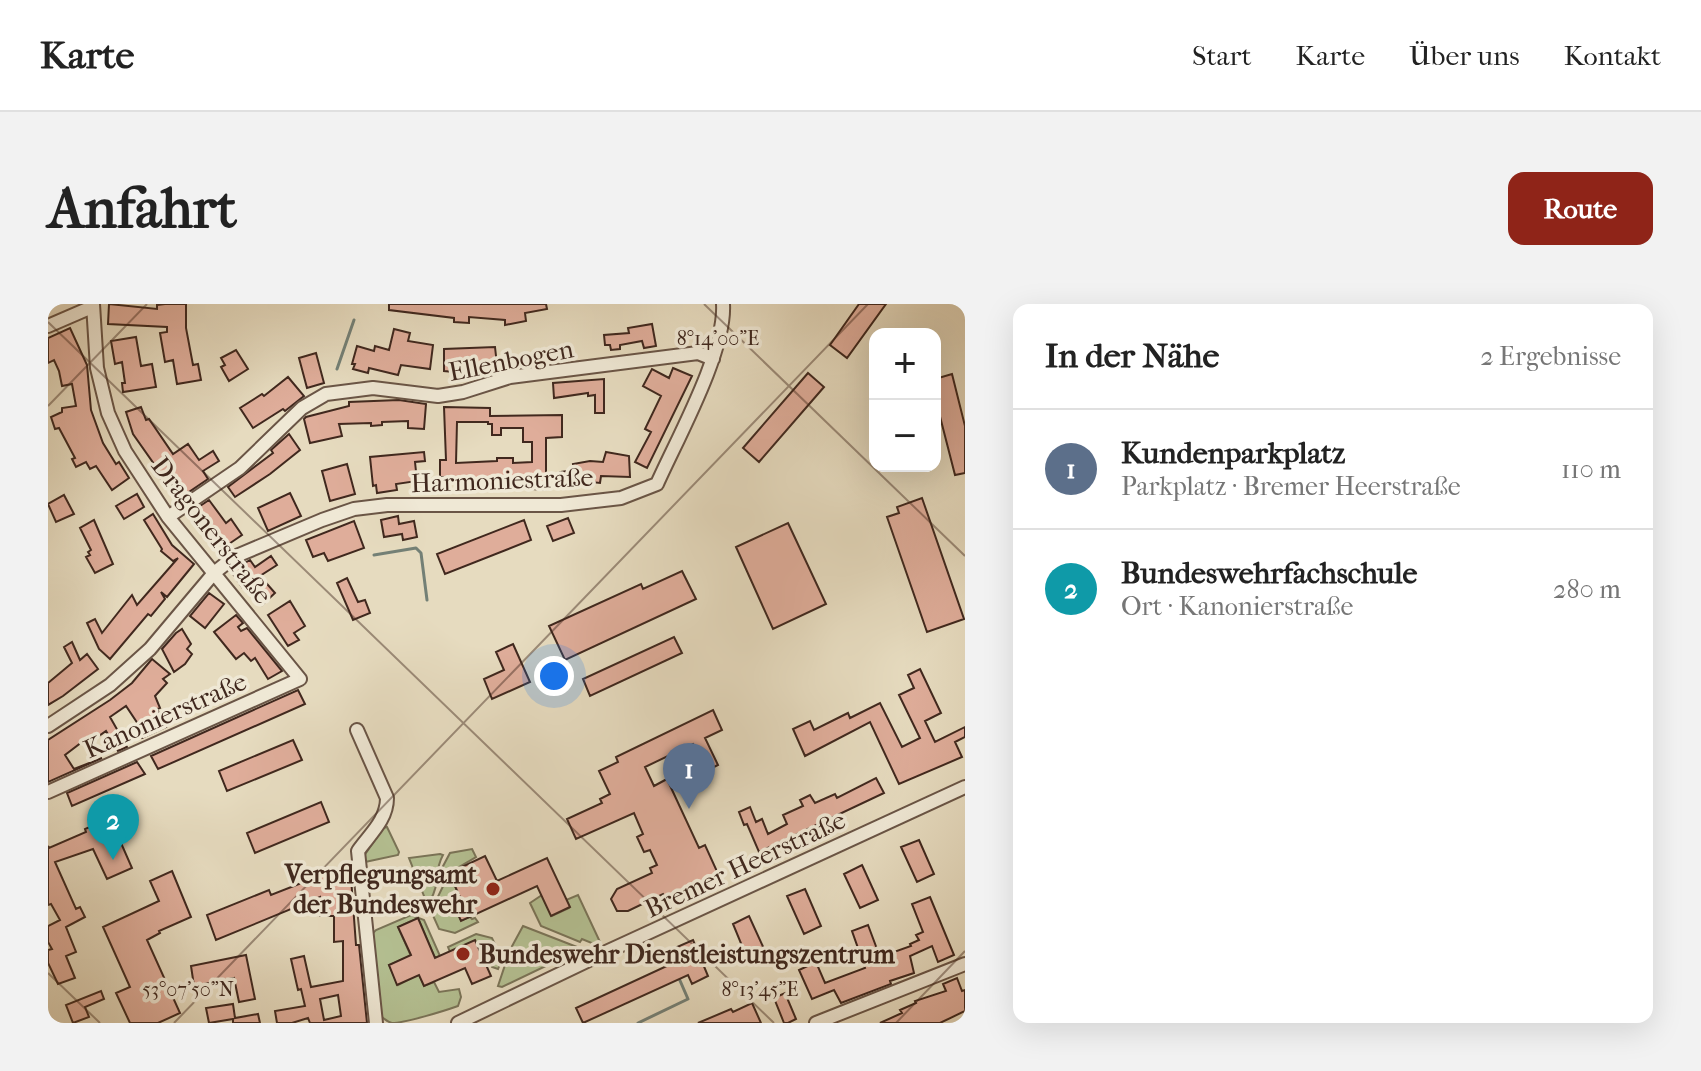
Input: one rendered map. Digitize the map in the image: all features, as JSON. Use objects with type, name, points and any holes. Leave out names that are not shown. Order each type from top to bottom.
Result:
[{"type":"street","name":"Harmoniestraße","points":[[214,573],[234,557],[354,509],[387,505],[561,505],[621,498],[657,484],[713,359],[724,317],[723,304]]},
{"type":"street","points":[[48,326],[92,305]]},
{"type":"street","name":"Dragonerstraße","points":[[92,305],[97,368],[108,413],[125,451],[168,517],[300,679]]},
{"type":"street","name":"Ellenbogen","points":[[168,517],[240,468],[302,408],[326,394],[373,388],[438,396],[463,392],[510,377],[698,353],[713,359]]},
{"type":"street","points":[[48,726],[120,676],[150,649],[214,573]]},
{"type":"street","name":"Kanonierstraße","points":[[48,792],[300,679]]},
{"type":"street","points":[[357,730],[387,798],[382,819],[358,851],[376,1023]]},
{"type":"street","name":"Bremer Heerstraße","points":[[458,1023],[965,787]]},
{"type":"street","points":[[816,1023],[965,964]]},
{"type":"green space","points":[[387,827],[398,855],[365,862],[364,856],[383,828]]},
{"type":"green space","points":[[472,849],[476,857],[449,873],[460,897],[452,902],[461,920],[470,917],[478,922],[455,933],[439,929],[431,911],[447,878],[441,870],[450,853]]},
{"type":"green space","points":[[443,855],[435,888],[430,901],[426,901],[409,858]]},
{"type":"green space","points":[[542,895],[552,916],[569,908],[566,900],[578,895],[600,942],[594,944],[582,939],[580,942],[541,926],[530,903]]},
{"type":"green space","points":[[411,915],[424,920],[440,956],[435,958],[418,918],[398,927],[411,956],[389,965],[398,985],[419,974],[424,986],[434,982],[439,992],[459,989],[461,997],[458,1006],[392,1023],[380,1016],[371,935]]},
{"type":"green space","points":[[523,926],[577,947],[577,951],[502,987],[498,986],[510,950]]},
{"type":"green space","points":[[476,934],[492,938],[502,959],[498,969],[492,967],[490,961],[485,963],[475,941],[450,952],[448,947]]},
{"type":"building","points":[[109,304],[157,309],[157,305],[186,304],[186,328],[193,365],[198,364],[201,380],[177,384],[173,360],[165,362],[160,333],[167,332],[167,327],[108,324]]},
{"type":"building","points":[[389,304],[546,304],[547,309],[525,313],[526,321],[505,325],[505,320],[469,317],[469,323],[454,322],[454,318],[389,310]]},
{"type":"building","points":[[859,304],[886,304],[847,358],[830,345]]},
{"type":"building","points":[[652,324],[656,346],[644,348],[642,341],[611,350],[610,345],[605,345],[604,335],[629,333],[628,328]]},
{"type":"building","points":[[70,328],[87,365],[91,410],[103,443],[129,478],[112,490],[96,466],[90,469],[86,462],[76,467],[72,459],[75,458],[59,428],[55,429],[51,417],[62,412],[62,408],[76,406],[72,384],[62,386],[54,360],[48,363],[48,338]]},
{"type":"building","points":[[394,329],[410,333],[408,341],[433,345],[430,369],[401,365],[398,375],[369,368],[368,373],[353,369],[357,346],[374,351],[375,346],[389,350]]},
{"type":"building","points":[[136,337],[141,366],[152,364],[156,387],[123,392],[122,362],[115,364],[111,341]]},
{"type":"building","points":[[495,347],[497,365],[465,370],[465,373],[444,371],[444,349]]},
{"type":"building","points":[[236,350],[248,369],[229,381],[221,367],[225,365],[221,358]]},
{"type":"building","points":[[316,353],[324,383],[307,388],[299,358]]},
{"type":"building","points":[[673,368],[692,376],[647,468],[635,462],[651,432],[645,429],[661,396],[643,386],[652,369],[669,378]]},
{"type":"building","points":[[808,373],[824,387],[759,462],[743,448]]},
{"type":"building","points":[[952,374],[965,426],[965,473],[955,475],[941,420],[941,377]]},
{"type":"building","points":[[288,377],[304,396],[285,411],[283,409],[253,428],[240,408],[262,394],[264,396]]},
{"type":"building","points":[[604,379],[604,413],[595,413],[595,395],[588,396],[588,393],[554,398],[553,383]]},
{"type":"building","points":[[399,400],[426,404],[424,429],[408,428],[408,421],[382,422],[382,425],[371,426],[371,423],[339,424],[342,436],[310,443],[306,417],[349,406],[349,402]]},
{"type":"building","points":[[141,407],[146,420],[149,419],[173,454],[188,444],[199,460],[213,451],[219,461],[203,471],[208,479],[180,498],[168,478],[163,482],[133,434],[126,412]]},
{"type":"building","points":[[444,407],[490,408],[490,416],[562,415],[562,437],[546,438],[546,490],[487,486],[487,491],[462,491],[462,477],[440,477],[440,460],[446,460]],"holes":[[[457,422],[492,424],[492,435],[501,435],[501,428],[523,428],[523,442],[532,442],[532,462],[513,463],[513,458],[497,458],[497,461],[456,463]]]},
{"type":"building","points":[[289,434],[300,450],[235,497],[228,487],[273,453],[271,450]]},
{"type":"building","points":[[424,452],[425,461],[415,462],[417,481],[396,484],[397,490],[377,493],[376,485],[373,486],[370,457]]},
{"type":"building","points":[[606,452],[629,456],[630,477],[601,476],[600,483],[582,481],[583,485],[562,487],[560,472],[574,470],[573,464],[603,462]]},
{"type":"building","points":[[347,464],[355,494],[330,501],[322,471]]},
{"type":"building","points":[[290,493],[301,516],[268,531],[258,508]]},
{"type":"building","points":[[137,494],[144,507],[124,519],[116,506]]},
{"type":"building","points":[[64,495],[74,514],[56,522],[48,504]]},
{"type":"building","points":[[922,498],[964,619],[927,632],[887,517],[899,513],[897,507]]},
{"type":"building","points":[[209,500],[226,523],[231,519],[242,535],[223,548],[214,536],[208,540],[191,516],[191,512]]},
{"type":"building","points":[[153,514],[172,545],[194,564],[167,597],[161,592],[165,599],[110,659],[99,649],[87,623],[95,619],[102,633],[132,595],[137,605],[178,558],[173,561],[161,551],[144,520]]},
{"type":"building","points":[[398,516],[399,524],[414,521],[417,537],[403,540],[402,534],[384,537],[381,520]]},
{"type":"building","points":[[568,518],[574,533],[553,541],[547,526]]},
{"type":"building","points":[[94,520],[113,564],[95,573],[86,557],[91,550],[80,528]]},
{"type":"building","points":[[524,520],[531,540],[445,574],[437,554]]},
{"type":"building","points":[[354,521],[364,548],[328,561],[324,553],[313,557],[306,540]]},
{"type":"building","points":[[788,523],[826,604],[773,629],[736,547]]},
{"type":"building","points":[[271,556],[277,565],[260,576],[275,593],[262,605],[244,585],[242,587],[231,571],[250,560],[255,567]]},
{"type":"building","points":[[682,571],[696,599],[565,660],[549,626],[641,584],[643,589]]},
{"type":"building","points":[[347,578],[358,602],[365,600],[370,613],[353,620],[337,583]]},
{"type":"building","points":[[209,593],[224,604],[205,628],[190,616]]},
{"type":"building","points":[[290,601],[305,626],[294,633],[299,640],[288,646],[268,615]]},
{"type":"building","points":[[236,615],[243,623],[238,627],[241,631],[247,628],[282,671],[268,679],[255,658],[251,661],[244,653],[236,659],[214,632]]},
{"type":"building","points":[[182,629],[191,644],[187,649],[192,654],[174,672],[162,649]]},
{"type":"building","points":[[674,637],[682,653],[590,696],[583,679]]},
{"type":"building","points":[[72,642],[80,660],[87,654],[98,669],[48,705],[48,683],[72,663],[64,647]]},
{"type":"building","points":[[513,644],[530,682],[492,699],[484,679],[504,670],[496,652]]},
{"type":"building","points":[[152,659],[170,674],[163,679],[167,683],[155,696],[160,708],[157,709],[166,727],[142,738],[137,729],[140,727],[126,706],[110,717],[127,747],[118,751],[106,731],[89,743],[86,739],[65,755],[74,769],[102,758],[48,782],[48,740],[132,683]]},
{"type":"building","points":[[920,669],[941,713],[925,721],[935,742],[965,727],[965,737],[955,742],[962,757],[899,784],[870,722],[805,756],[793,729],[810,721],[814,730],[848,713],[850,718],[880,703],[902,747],[920,738],[899,695],[914,688],[908,675]]},
{"type":"building","points":[[298,690],[305,704],[158,769],[151,756]]},
{"type":"building","points":[[713,710],[722,730],[705,738],[718,765],[706,771],[693,744],[645,767],[654,786],[667,779],[699,848],[705,845],[720,878],[668,903],[663,894],[628,911],[617,911],[611,899],[617,889],[652,873],[650,868],[657,865],[650,850],[644,852],[637,837],[643,834],[634,813],[576,839],[567,819],[602,803],[600,799],[610,794],[599,771],[618,762],[616,757]]},
{"type":"building","points":[[293,740],[302,760],[227,791],[219,771]]},
{"type":"building","points":[[137,762],[145,774],[72,806],[67,793]]},
{"type":"building","points":[[876,778],[884,793],[759,852],[739,812],[750,807],[756,822],[762,819],[768,834],[787,824],[783,815],[803,806],[800,800],[810,795],[815,803],[835,794],[837,798]]},
{"type":"building","points":[[321,802],[329,822],[255,853],[247,833]]},
{"type":"building","points":[[110,818],[132,868],[107,879],[93,849],[55,862],[76,909],[80,907],[85,917],[66,927],[76,952],[66,956],[75,978],[58,984],[48,963],[48,950],[52,949],[48,942],[48,926],[60,920],[51,904],[48,905],[48,846],[86,832],[85,829]]},
{"type":"building","points":[[919,840],[934,874],[917,882],[901,847]]},
{"type":"building","name":"Verpflegungsamt der Bundeswehr","points":[[485,856],[497,881],[547,858],[570,907],[551,916],[537,886],[461,921],[452,901],[460,897],[449,873]]},
{"type":"building","points":[[350,864],[356,945],[359,945],[367,1023],[310,1023],[308,1018],[277,1023],[275,1011],[305,1006],[291,959],[304,956],[311,987],[343,981],[343,941],[334,942],[334,916],[320,916],[320,897],[216,940],[207,915],[269,890],[271,895]],"holes":[[[338,995],[341,1016],[324,1020],[320,999]]]},
{"type":"building","points":[[862,865],[878,900],[860,908],[844,874]]},
{"type":"building","points":[[172,871],[191,917],[159,931],[147,940],[180,1013],[158,1023],[130,1023],[116,993],[130,987],[103,927],[159,901],[150,881]]},
{"type":"building","points":[[805,889],[821,926],[804,934],[787,896]]},
{"type":"building","points":[[930,897],[954,955],[938,962],[932,946],[910,956],[914,973],[890,981],[891,984],[841,1003],[834,990],[812,999],[799,970],[816,962],[825,983],[865,968],[852,931],[868,925],[880,957],[911,946],[919,940],[916,935],[923,932],[912,904]]},
{"type":"building","points":[[749,916],[765,951],[747,958],[733,924]]},
{"type":"building","name":"Bundeswehr Dienstleistungszentrum","points":[[418,918],[435,958],[475,940],[491,976],[472,984],[465,968],[424,986],[419,975],[397,985],[389,965],[411,955],[398,927]]},
{"type":"building","points":[[693,940],[708,976],[692,984],[688,975],[583,1023],[576,1008],[682,959],[677,947]]},
{"type":"building","points":[[246,955],[255,999],[239,1002],[234,978],[194,986],[191,966]]},
{"type":"building","points":[[957,978],[962,991],[965,990],[965,1011],[940,1023],[880,1023],[902,1013],[900,1010],[915,1001],[946,991],[943,984]]},
{"type":"building","points":[[101,991],[104,999],[85,1007],[89,1017],[73,1023],[66,1005]]},
{"type":"building","points":[[785,993],[796,1019],[788,1023],[784,1023],[774,998]]},
{"type":"building","points":[[752,1003],[761,1023],[698,1023],[731,1009],[733,1012]]},
{"type":"building","points":[[233,1004],[235,1018],[258,1014],[260,1023],[233,1023],[233,1019],[209,1023],[206,1008]]},
{"type":"waterway","points":[[337,369],[354,320]]},
{"type":"waterway","points":[[374,555],[416,548],[421,553],[427,600]]},
{"type":"waterway","points":[[668,953],[674,966]]},
{"type":"waterway","points":[[638,1023],[688,999],[678,976]]},
{"type":"place","name":"Kundenparkplatz","points":[[689,809]]},
{"type":"place","name":"Bundeswehrfachschule","points":[[113,860]]},
{"type":"place","name":"Verpflegungsamt der Bundeswehr","points":[[493,889]]},
{"type":"place","name":"Bundeswehr Dienstleistungszentrum","points":[[463,954]]}]
